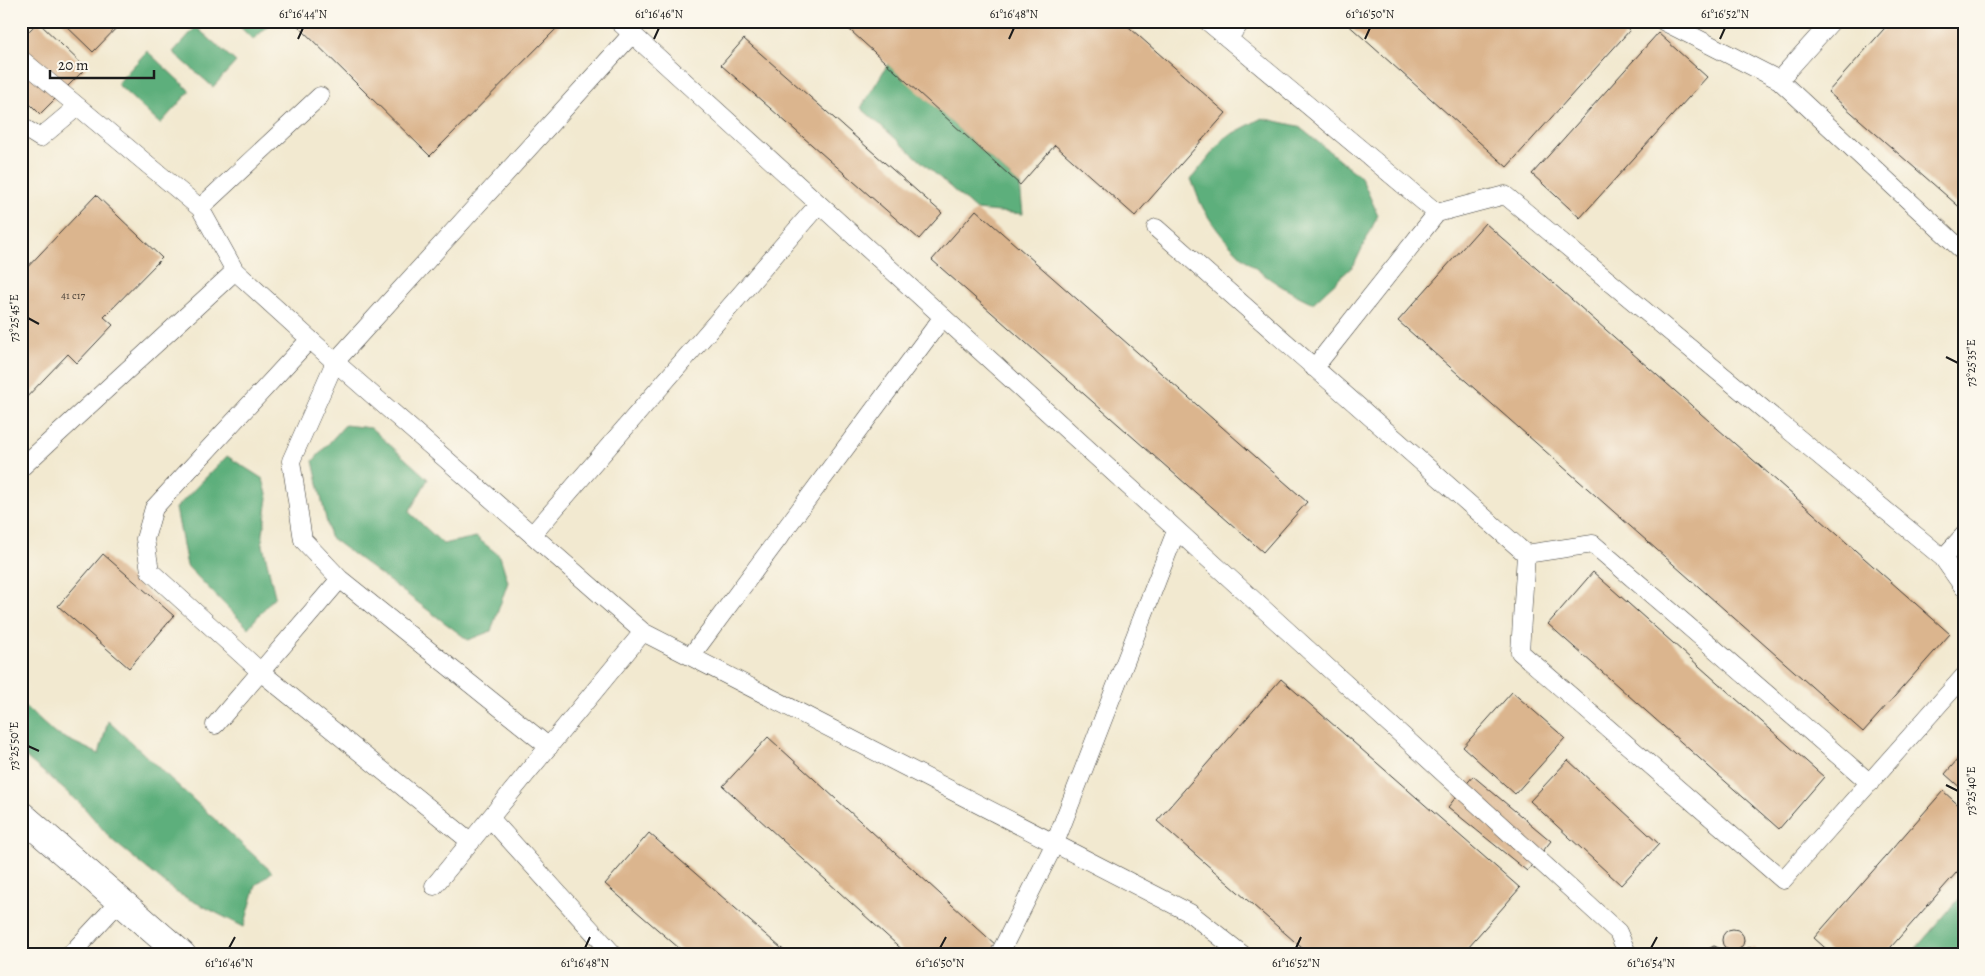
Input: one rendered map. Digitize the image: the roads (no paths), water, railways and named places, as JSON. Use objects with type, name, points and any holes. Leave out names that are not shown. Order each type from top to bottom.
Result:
[{"type":"street","points":[[21,815],[182,955]]},
{"type":"lane","points":[[618,21],[631,35],[1618,932],[1628,955]]},
{"type":"lane","points":[[1207,21],[1437,213]]},
{"type":"lane","points":[[1228,38],[1242,21]]},
{"type":"lane","points":[[1663,21],[1779,80],[1964,252]]},
{"type":"lane","points":[[1779,80],[1832,21]]},
{"type":"lane","points":[[549,747],[340,579],[303,540],[291,461],[335,362],[631,35]]},
{"type":"lane","points":[[21,59],[200,208],[235,271],[335,362],[644,632],[1190,913],[1243,955]]},
{"type":"lane","points":[[200,208],[320,96]]},
{"type":"lane","points":[[21,126],[40,138],[77,107]]},
{"type":"lane","points":[[1314,368],[1437,213],[1505,194],[1943,558],[1964,588]]},
{"type":"lane","points":[[532,535],[818,205]]},
{"type":"lane","points":[[1156,228],[1526,554],[1593,544],[1870,783]]},
{"type":"lane","points":[[21,468],[235,271]]},
{"type":"lane","points":[[690,656],[942,318]]},
{"type":"lane","points":[[310,339],[154,508],[145,539],[150,571],[262,672],[471,842]]},
{"type":"lane","points":[[999,955],[1055,843],[1176,531]]},
{"type":"lane","points":[[1943,558],[1964,535]]},
{"type":"lane","points":[[1526,554],[1520,652],[1783,880],[1964,676]]},
{"type":"lane","points":[[215,725],[340,579]]},
{"type":"lane","points":[[434,886],[644,632]]},
{"type":"lane","points":[[490,818],[614,955]]},
{"type":"lane","points":[[70,955],[120,901]]}]
